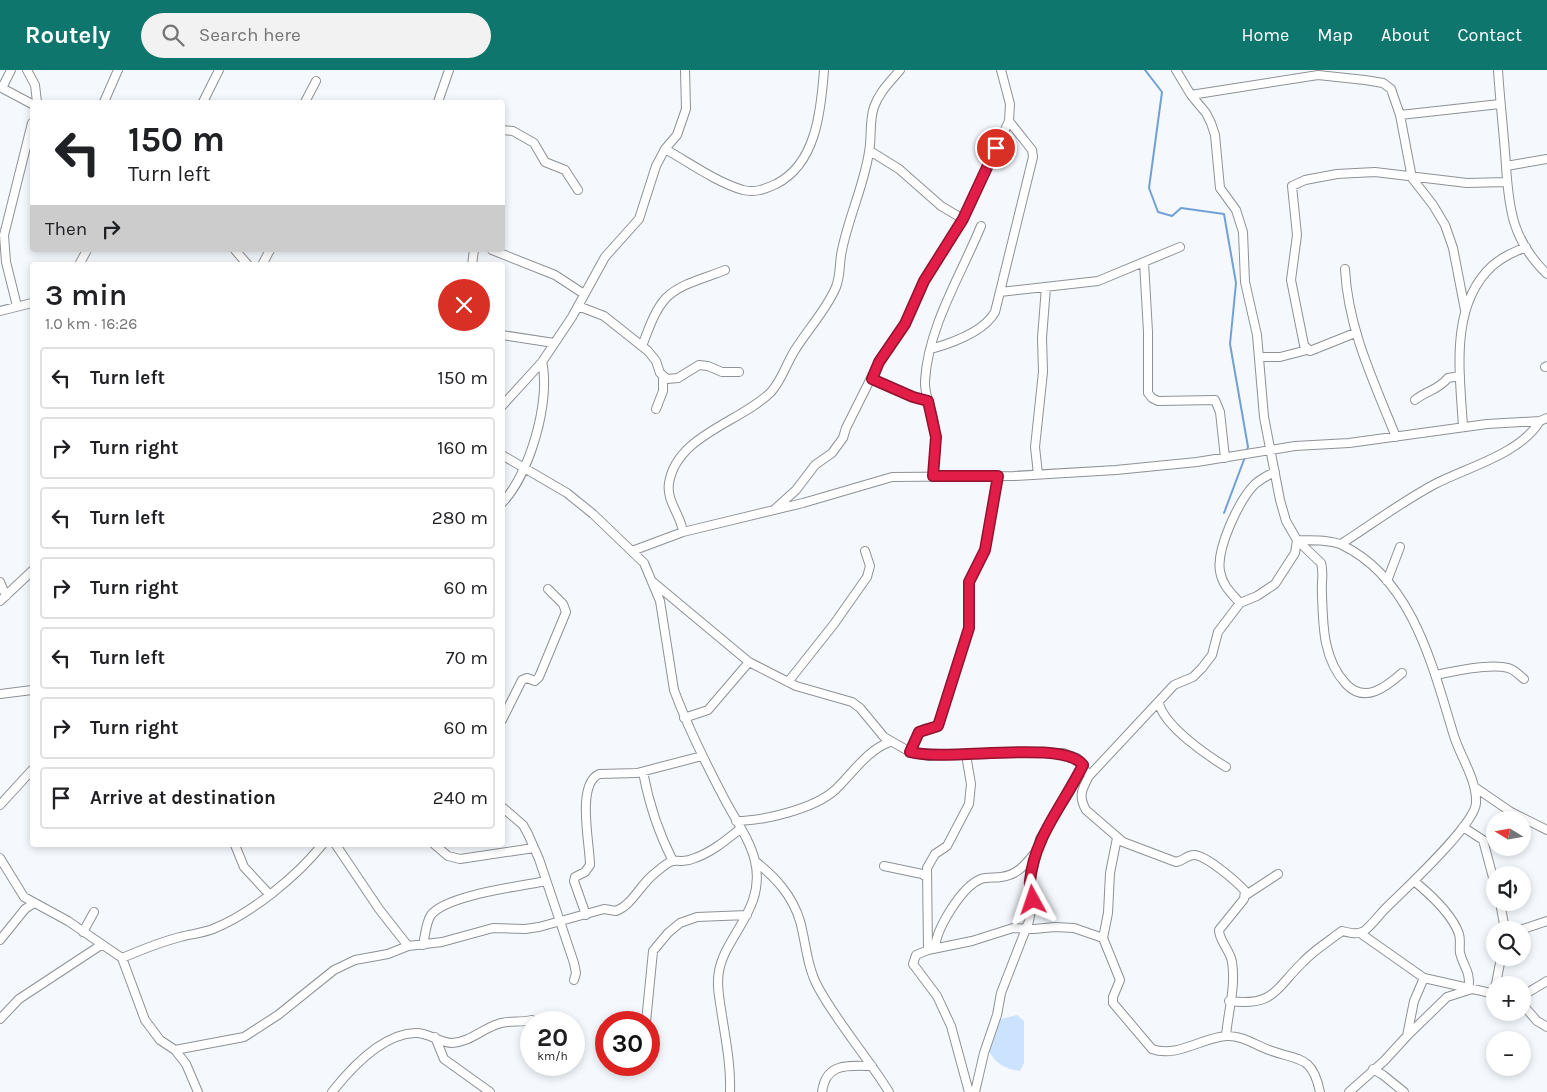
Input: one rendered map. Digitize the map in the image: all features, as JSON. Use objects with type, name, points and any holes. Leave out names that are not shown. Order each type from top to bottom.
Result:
[{"type":"street","points":[[11,70],[1,88],[30,103]]},
{"type":"street","points":[[27,70],[36,85],[37,100]]},
{"type":"street","points":[[105,100],[118,70]]},
{"type":"street","points":[[204,100],[219,70]]},
{"type":"street","points":[[439,100],[448,70]]},
{"type":"street","points":[[505,403],[542,362],[578,306],[606,257],[639,219],[654,172],[666,149],[677,135],[686,109],[685,70]]},
{"type":"street","points":[[666,149],[730,184],[749,191],[764,190],[792,174],[806,157],[816,126],[824,70]]},
{"type":"street","points":[[684,532],[682,521],[669,495],[668,484],[674,468],[700,440],[718,426],[759,403],[780,380],[794,352],[836,288],[842,248],[859,198],[870,150],[874,107],[883,90],[900,70]]},
{"type":"street","points":[[774,510],[796,490],[812,468],[840,444],[879,362],[905,324],[924,281],[963,219],[1008,121],[1010,104],[1001,70]]},
{"type":"street","points":[[1176,70],[1191,95],[1201,105],[1211,123],[1215,135],[1220,188],[1239,215],[1243,232],[1244,282],[1257,335],[1264,417],[1272,449],[1274,472],[1286,521],[1297,540],[1321,564],[1327,653],[1333,667],[1343,681],[1351,689],[1358,692],[1376,692],[1402,673]]},
{"type":"street","points":[[1498,70],[1506,182],[1512,218],[1526,247],[1547,274]]},
{"type":"street","points":[[1191,95],[1305,73],[1336,75],[1383,83],[1391,89],[1400,115],[1412,178],[1433,205],[1445,225],[1455,258],[1465,310]]},
{"type":"street","points":[[306,100],[316,81]]},
{"type":"street","points":[[1400,115],[1500,104]]},
{"type":"street","points":[[931,349],[963,336],[991,320],[1000,292],[1033,157],[1032,150],[1008,121]]},
{"type":"street","points":[[505,130],[513,131],[534,143],[545,162],[565,170],[578,190]]},
{"type":"street","points":[[17,306],[6,262],[4,236],[30,131]]},
{"type":"street","points":[[870,150],[899,169],[941,206],[963,219]]},
{"type":"street","points":[[1506,166],[1547,159]]},
{"type":"street","points":[[1307,350],[1304,345],[1292,280],[1296,235],[1292,186],[1305,180],[1337,174],[1385,173],[1412,178],[1467,183],[1506,182]]},
{"type":"street","points":[[933,476],[936,437],[925,381],[931,349],[945,310],[981,226]]},
{"type":"street","points":[[1000,292],[1098,281],[1180,247]]},
{"type":"street","points":[[1463,427],[1460,376],[1461,338],[1465,310],[1478,283],[1492,266],[1507,255],[1526,247]]},
{"type":"street","points":[[237,252],[245,262]]},
{"type":"street","points":[[497,252],[555,275],[584,294]]},
{"type":"street","points":[[1144,262],[1148,332],[1148,393],[1158,401],[1215,400],[1220,412],[1226,458]]},
{"type":"street","points":[[1345,269],[1349,309],[1355,333],[1396,436]]},
{"type":"street","points":[[642,346],[656,313],[666,298],[680,288],[725,270]]},
{"type":"street","points":[[1038,474],[1034,447],[1043,372],[1042,338],[1046,287]]},
{"type":"street","points":[[0,311],[30,303]]},
{"type":"street","points":[[578,306],[604,316],[652,355],[663,376],[663,391],[656,409]]},
{"type":"street","points":[[1259,357],[1280,358],[1355,333]]},
{"type":"street","points":[[505,336],[554,344]]},
{"type":"street","points":[[505,499],[513,489],[524,467],[539,424],[545,375],[542,362]]},
{"type":"street","points":[[663,376],[667,379],[678,378],[699,365],[708,366],[722,372],[738,372]]},
{"type":"street","points":[[1415,400],[1425,393],[1438,389],[1448,378],[1460,376]]},
{"type":"street","points":[[872,379],[913,397],[928,401]]},
{"type":"street","points":[[632,551],[684,532],[774,510],[884,479],[1108,471],[1226,458],[1272,449],[1463,427],[1543,420]]},
{"type":"street","points":[[1341,544],[1434,485],[1497,456],[1530,435],[1543,420]]},
{"type":"street","points":[[505,457],[567,493],[644,563],[660,601],[674,690],[684,718],[755,861],[779,882],[790,898],[800,923],[804,948],[816,985],[889,1092]]},
{"type":"street","points":[[1240,603],[1224,586],[1220,572],[1220,555],[1233,520],[1249,492],[1261,480],[1274,472]]},
{"type":"street","points":[[910,752],[919,732],[938,726],[945,707],[969,628],[969,582],[985,550],[998,476]]},
{"type":"street","points":[[1297,540],[1341,544],[1361,557],[1387,581],[1409,615],[1436,675],[1461,757],[1476,788],[1476,806],[1463,827],[1414,882],[1360,933]]},
{"type":"street","points":[[1246,895],[1232,879],[1197,855],[1192,855],[1176,862],[1140,849],[1117,838],[1086,810],[1080,794],[1089,776],[1159,704],[1174,685],[1193,677],[1209,660],[1218,632],[1240,603],[1257,596],[1275,584],[1295,553],[1297,540]]},
{"type":"street","points":[[1387,581],[1400,547]]},
{"type":"street","points":[[788,682],[834,624],[867,577],[870,566],[865,551]]},
{"type":"street","points":[[3,598],[30,573]]},
{"type":"street","points":[[0,582],[3,598]]},
{"type":"street","points":[[653,582],[750,662],[788,682],[852,702],[860,708],[890,742],[910,752],[923,755],[966,755],[995,752],[1063,753],[1078,758],[1089,776]]},
{"type":"street","points":[[505,714],[522,680],[527,678],[534,680],[539,677],[565,616],[563,604],[548,589]]},
{"type":"street","points":[[684,718],[708,710],[750,662]]},
{"type":"street","points":[[1436,675],[1452,671],[1500,666],[1512,670],[1524,679]]},
{"type":"street","points":[[0,694],[30,690]]},
{"type":"street","points":[[1159,704],[1164,715],[1190,741],[1226,767]]},
{"type":"street","points":[[736,821],[766,818],[824,799],[869,755],[881,745],[890,742]]},
{"type":"street","points":[[931,949],[925,876],[935,854],[947,846],[969,804],[971,784],[966,755]]},
{"type":"street","points":[[586,915],[574,880],[575,877],[585,872],[590,865],[585,814],[591,781],[599,774],[643,772],[702,756]]},
{"type":"street","points":[[975,1092],[984,1053],[997,1015],[1000,993],[1026,927],[1032,906],[1030,882],[1043,832],[1070,791],[1083,765]]},
{"type":"street","points":[[0,805],[30,772]]},
{"type":"street","points":[[643,772],[655,822],[673,861]]},
{"type":"street","points":[[1476,788],[1511,812],[1547,830]]},
{"type":"street","points":[[505,810],[523,825],[534,848],[574,963],[576,973],[574,980]]},
{"type":"street","points":[[1463,827],[1483,840],[1490,866]]},
{"type":"street","points":[[175,1050],[244,1037],[278,1015],[334,970],[355,960],[388,954],[408,946],[442,942],[493,928],[525,930],[604,909],[613,912],[622,909],[653,874],[673,861],[681,863],[698,858],[740,829]]},
{"type":"street","points":[[1117,838],[1110,873],[1108,913],[1103,938],[1120,980],[1113,997],[1113,1004],[1152,1049],[1166,1051],[1226,1036],[1258,1043],[1270,1050],[1290,1054],[1306,1062],[1311,1067],[1320,1092]]},
{"type":"street","points":[[236,847],[244,867],[269,894]]},
{"type":"street","points":[[122,958],[154,944],[211,930],[224,924],[258,904],[306,865],[320,847]]},
{"type":"street","points":[[337,847],[379,909],[408,946]]},
{"type":"street","points":[[437,847],[448,856],[460,859],[534,848]]},
{"type":"street","points":[[931,949],[942,926],[964,892],[981,879],[1002,877],[1017,872],[1038,849]]},
{"type":"street","points":[[0,858],[21,894],[84,932],[122,958],[145,1020],[160,1040],[175,1050],[186,1064],[198,1092]]},
{"type":"street","points":[[730,1092],[718,981],[721,962],[747,915],[754,892],[755,861]]},
{"type":"street","points":[[884,866],[925,876]]},
{"type":"street","points":[[1226,1036],[1229,1001],[1233,983],[1232,962],[1230,954],[1221,939],[1220,930],[1246,895],[1278,874]]},
{"type":"street","points":[[423,945],[430,916],[439,910],[461,899],[546,881]]},
{"type":"street","points":[[1414,882],[1426,890],[1451,920],[1458,932],[1460,955],[1470,978],[1469,990]]},
{"type":"street","points":[[0,940],[25,909],[34,903]]},
{"type":"street","points":[[84,932],[94,912]]},
{"type":"street","points":[[647,1011],[653,951],[668,933],[680,923],[697,917],[747,915]]},
{"type":"street","points":[[1531,926],[1547,921]]},
{"type":"street","points":[[969,1092],[952,1026],[937,996],[912,964],[916,955],[931,949],[972,941],[1013,928],[1074,928],[1103,938]]},
{"type":"street","points":[[1229,1001],[1251,1003],[1264,1000],[1284,985],[1304,960],[1342,931],[1360,933],[1424,978],[1486,993]]},
{"type":"street","points":[[0,1019],[19,999],[101,945]]},
{"type":"street","points":[[1407,1036],[1414,1001],[1424,978]]},
{"type":"street","points":[[1531,991],[1547,981]]},
{"type":"street","points":[[1349,1092],[1384,1061],[1447,997],[1469,990]]},
{"type":"street","points":[[1531,1014],[1537,1021],[1547,1027]]},
{"type":"street","points":[[332,1092],[344,1076],[394,1038],[417,1032],[451,1043],[482,1033],[496,1024],[520,1021]]},
{"type":"street","points":[[435,1037],[444,1059],[490,1092]]},
{"type":"street","points":[[822,1092],[826,1077],[838,1067],[872,1066]]},
{"type":"street","points":[[1372,1070],[1383,1075],[1404,1092]]},
{"type":"shaded area","points":[[1017,1015],[1024,1021],[1024,1063],[1020,1071],[1001,1065],[989,1051],[997,1020]]},
{"type":"waterway","points":[[1145,70],[1162,92],[1149,188],[1158,212],[1172,216],[1181,208],[1224,214],[1236,283],[1230,344],[1248,447],[1246,452]]},
{"type":"waterway","points":[[1224,513],[1245,457]]},
{"type":"route","points":[[996,148],[981,176],[963,219],[924,281],[905,324],[879,362],[872,379],[920,400],[928,401],[936,437],[933,476],[998,476],[997,491],[989,521],[985,550],[969,582],[970,621],[961,658],[938,726],[919,732],[910,752],[929,756],[1004,752],[1063,753],[1078,758],[1083,765],[1070,791],[1040,839],[1030,882],[1033,900]]}]
